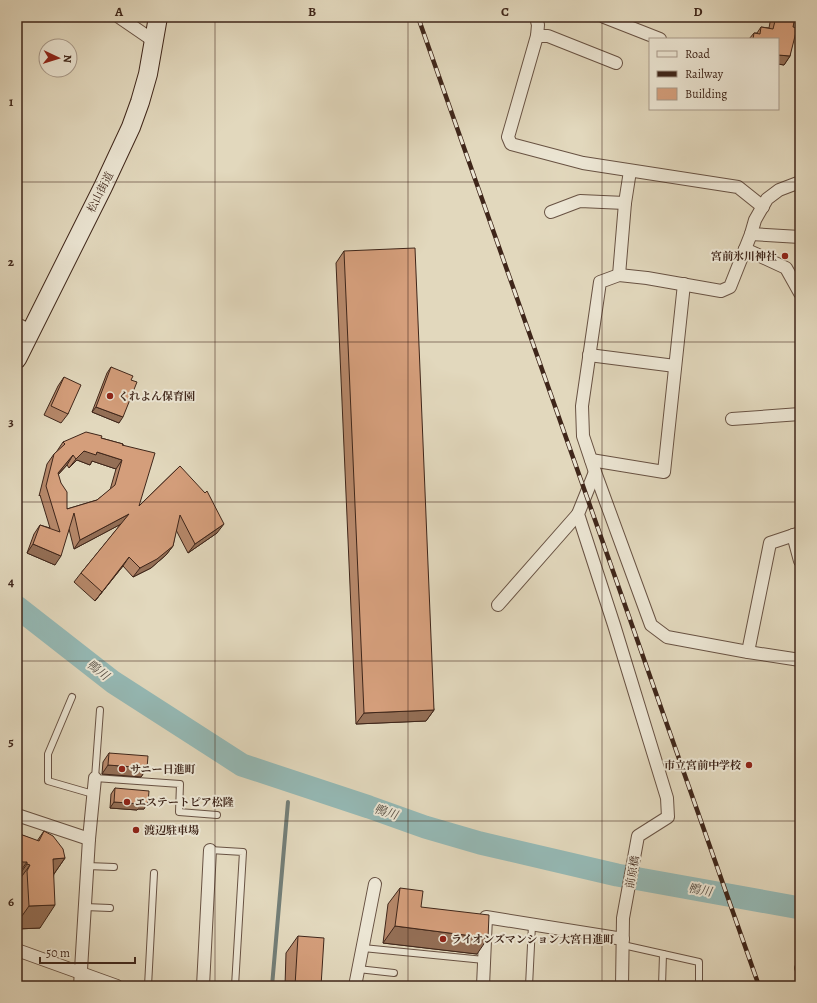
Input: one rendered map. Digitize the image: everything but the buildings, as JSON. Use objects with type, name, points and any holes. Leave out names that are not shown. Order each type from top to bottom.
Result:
[{"type":"main road","name":"松山街道","points":[[17,358],[24,327],[103,187],[131,127],[148,74],[158,17]]},
{"type":"street","points":[[119,17],[154,40]]},
{"type":"street","points":[[536,17],[538,25],[537,36],[508,137],[511,144],[583,162],[630,171],[738,187],[763,207]]},
{"type":"street","points":[[604,17],[657,38]]},
{"type":"street","points":[[537,36],[548,36],[616,63]]},
{"type":"street","points":[[619,275],[625,203],[630,171]]},
{"type":"street","points":[[800,182],[778,190],[767,199],[755,220],[730,287],[721,291],[647,278],[619,275],[600,282],[582,406],[583,436],[651,625],[667,637],[800,660]]},
{"type":"street","points":[[551,212],[580,201],[625,203]]},
{"type":"street","points":[[751,234],[800,237]]},
{"type":"street","points":[[745,249],[786,268],[800,293]]},
{"type":"street","points":[[591,460],[664,472],[684,284]]},
{"type":"street","points":[[589,356],[675,366]]},
{"type":"street","points":[[732,419],[800,414]]},
{"type":"street","points":[[498,605],[578,514],[595,472]]},
{"type":"street","name":"前原橋","points":[[578,514],[667,798],[668,817],[638,836],[623,918],[622,986]]},
{"type":"street","points":[[748,652],[770,543],[796,534],[800,561]]},
{"type":"street","points":[[80,986],[87,866],[95,778]]},
{"type":"street","points":[[17,814],[89,839]]},
{"type":"street","points":[[204,986],[210,850]]},
{"type":"street","points":[[355,986],[375,884]]},
{"type":"street","points":[[483,986],[486,917],[532,924],[623,942]]},
{"type":"street","points":[[17,950],[117,986]]},
{"type":"lane","points":[[72,697],[48,754],[48,782],[93,794]]},
{"type":"lane","points":[[100,710],[95,778],[180,784],[179,812],[216,815]]},
{"type":"lane","points":[[210,850],[243,852],[235,986]]},
{"type":"lane","points":[[87,866],[114,867]]},
{"type":"lane","points":[[148,986],[154,872]]},
{"type":"lane","points":[[85,907],[110,908]]},
{"type":"lane","points":[[529,986],[532,924]]},
{"type":"lane","points":[[623,942],[663,954],[699,962],[699,986]]},
{"type":"lane","points":[[363,948],[484,960]]},
{"type":"lane","points":[[662,986],[663,954]]},
{"type":"lane","points":[[358,969],[394,973]]},
{"type":"waterway","name":"鴨川","points":[[17,607],[113,682],[242,765],[425,827],[480,843],[617,875],[800,908]]},
{"type":"waterway","points":[[272,986],[288,802]]},
{"type":"railway","points":[[418,17],[759,986]]},
{"type":"place","name":"宮前氷川神社","points":[[785,256]]},
{"type":"place","name":"くれよん保育園","points":[[110,396]]},
{"type":"place","name":"市立宮前中学校","points":[[749,765]]},
{"type":"place","name":"サニー日進町","points":[[122,769]]},
{"type":"place","name":"エステートピア松隆","points":[[127,802]]},
{"type":"place","name":"渡辺駐車場","points":[[136,830]]},
{"type":"place","name":"ライオンズマンション大宮日進町","points":[[443,939]]}]
